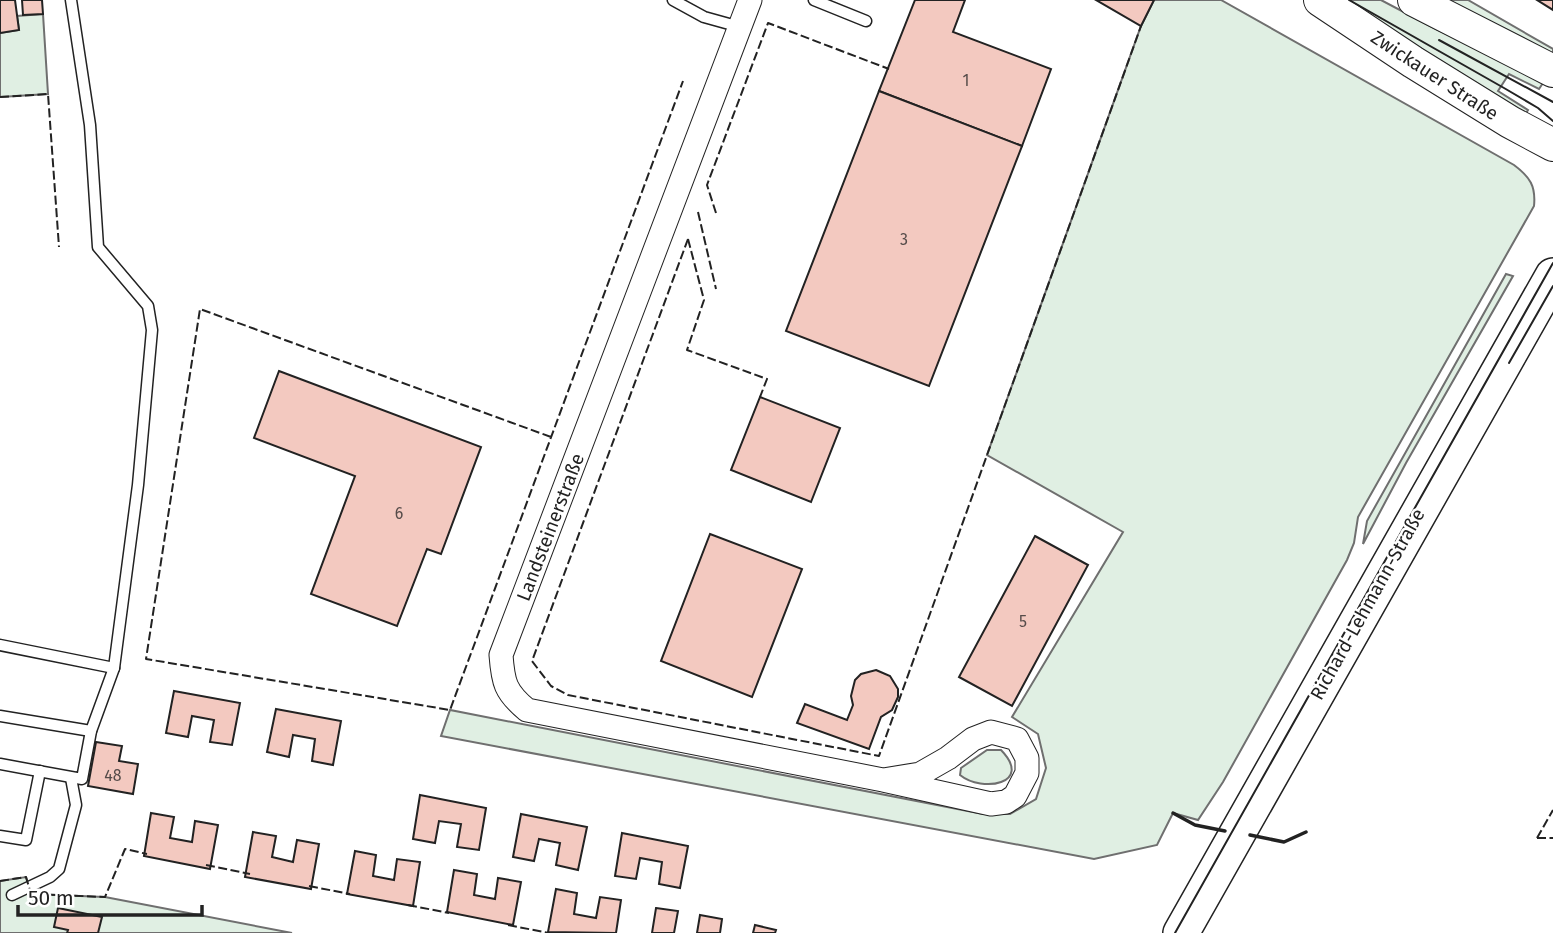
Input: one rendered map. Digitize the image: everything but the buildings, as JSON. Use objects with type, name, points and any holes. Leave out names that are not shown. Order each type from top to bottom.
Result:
[{"type":"main road","name":"Zwickauer Straße","points":[[1320,0],[1413,62],[1510,122],[1553,145]]},
{"type":"main road","points":[[1414,0],[1553,71]]},
{"type":"main road","name":"Richard-Lehmann-Straße","points":[[1181,933],[1553,276]]},
{"type":"street","name":"Landsteinerstraße","points":[[750,0],[501,655],[503,680],[511,697],[527,710],[883,780],[990,804],[1006,802],[1015,796],[1027,773],[1027,758],[1017,740],[991,732],[973,739],[920,774],[883,780]]},
{"type":"lane","points":[[12,895],[50,877],[59,869],[76,804],[77,779],[114,667],[138,485],[152,330],[148,306],[98,247],[90,125],[71,0]]},
{"type":"lane","points":[[673,0],[704,18],[740,27]]},
{"type":"lane","points":[[814,0],[866,21]]},
{"type":"lane","points":[[0,645],[114,667]]},
{"type":"lane","points":[[0,716],[91,731]]},
{"type":"lane","points":[[0,764],[77,779]]},
{"type":"lane","points":[[0,836],[26,839],[40,771]]},
{"type":"green space","points":[[1154,0],[1221,0],[1514,165],[1531,182],[1534,193],[1534,206],[1358,517],[1354,543],[1347,560],[1223,782],[1198,820],[1173,813],[1157,845],[1094,859],[441,736],[450,710],[983,814],[1010,814],[1036,799],[1046,768],[1038,734],[1012,717],[1123,532],[987,455],[1141,26]]},
{"type":"green space","points":[[1338,0],[1381,0],[1545,80],[1539,89],[1509,74],[1498,91],[1528,110],[1523,118]]},
{"type":"green space","points":[[1443,0],[1468,0],[1553,49],[1553,56]]},
{"type":"green space","points":[[43,14],[48,94],[0,97],[0,33],[19,30],[17,16]]},
{"type":"green space","points":[[1506,274],[1513,276],[1363,544],[1367,521]]},
{"type":"green space","points":[[987,750],[1001,750],[1010,762],[1012,771],[1008,778],[991,784],[969,780],[960,775],[961,768]]},
{"type":"green space","points":[[26,877],[31,894],[105,897],[292,933],[0,933],[0,881]]},
{"type":"tram line","points":[[1349,0],[1538,108],[1553,121]]},
{"type":"tram line","points":[[1439,40],[1553,102]]},
{"type":"tram line","points":[[1175,933],[1553,263]]},
{"type":"tram line","points":[[1509,363],[1553,286]]},
{"type":"fence","points":[[716,213],[707,185],[768,23],[889,69]]},
{"type":"fence","points":[[688,239],[532,661],[551,686],[568,695],[879,756],[1141,26]]},
{"type":"fence","points":[[551,437],[200,309],[146,659],[450,710],[683,81]]},
{"type":"fence","points":[[0,97],[48,94],[59,247]]},
{"type":"fence","points":[[698,212],[716,289]]},
{"type":"fence","points":[[688,239],[704,300],[687,350],[767,379],[760,397]]},
{"type":"fence","points":[[1537,838],[1553,810]]},
{"type":"fence","points":[[1537,838],[1553,838]]},
{"type":"fence","points":[[0,881],[26,877],[31,894],[105,897],[125,849],[147,854]]},
{"type":"fence","points":[[206,865],[250,874]]},
{"type":"fence","points":[[309,886],[350,894]]},
{"type":"fence","points":[[408,905],[449,913]]},
{"type":"fence","points":[[508,925],[549,933]]},
{"type":"wall","points":[[1173,813],[1195,825],[1225,831]]},
{"type":"wall","points":[[1250,835],[1284,842],[1306,832]]}]
